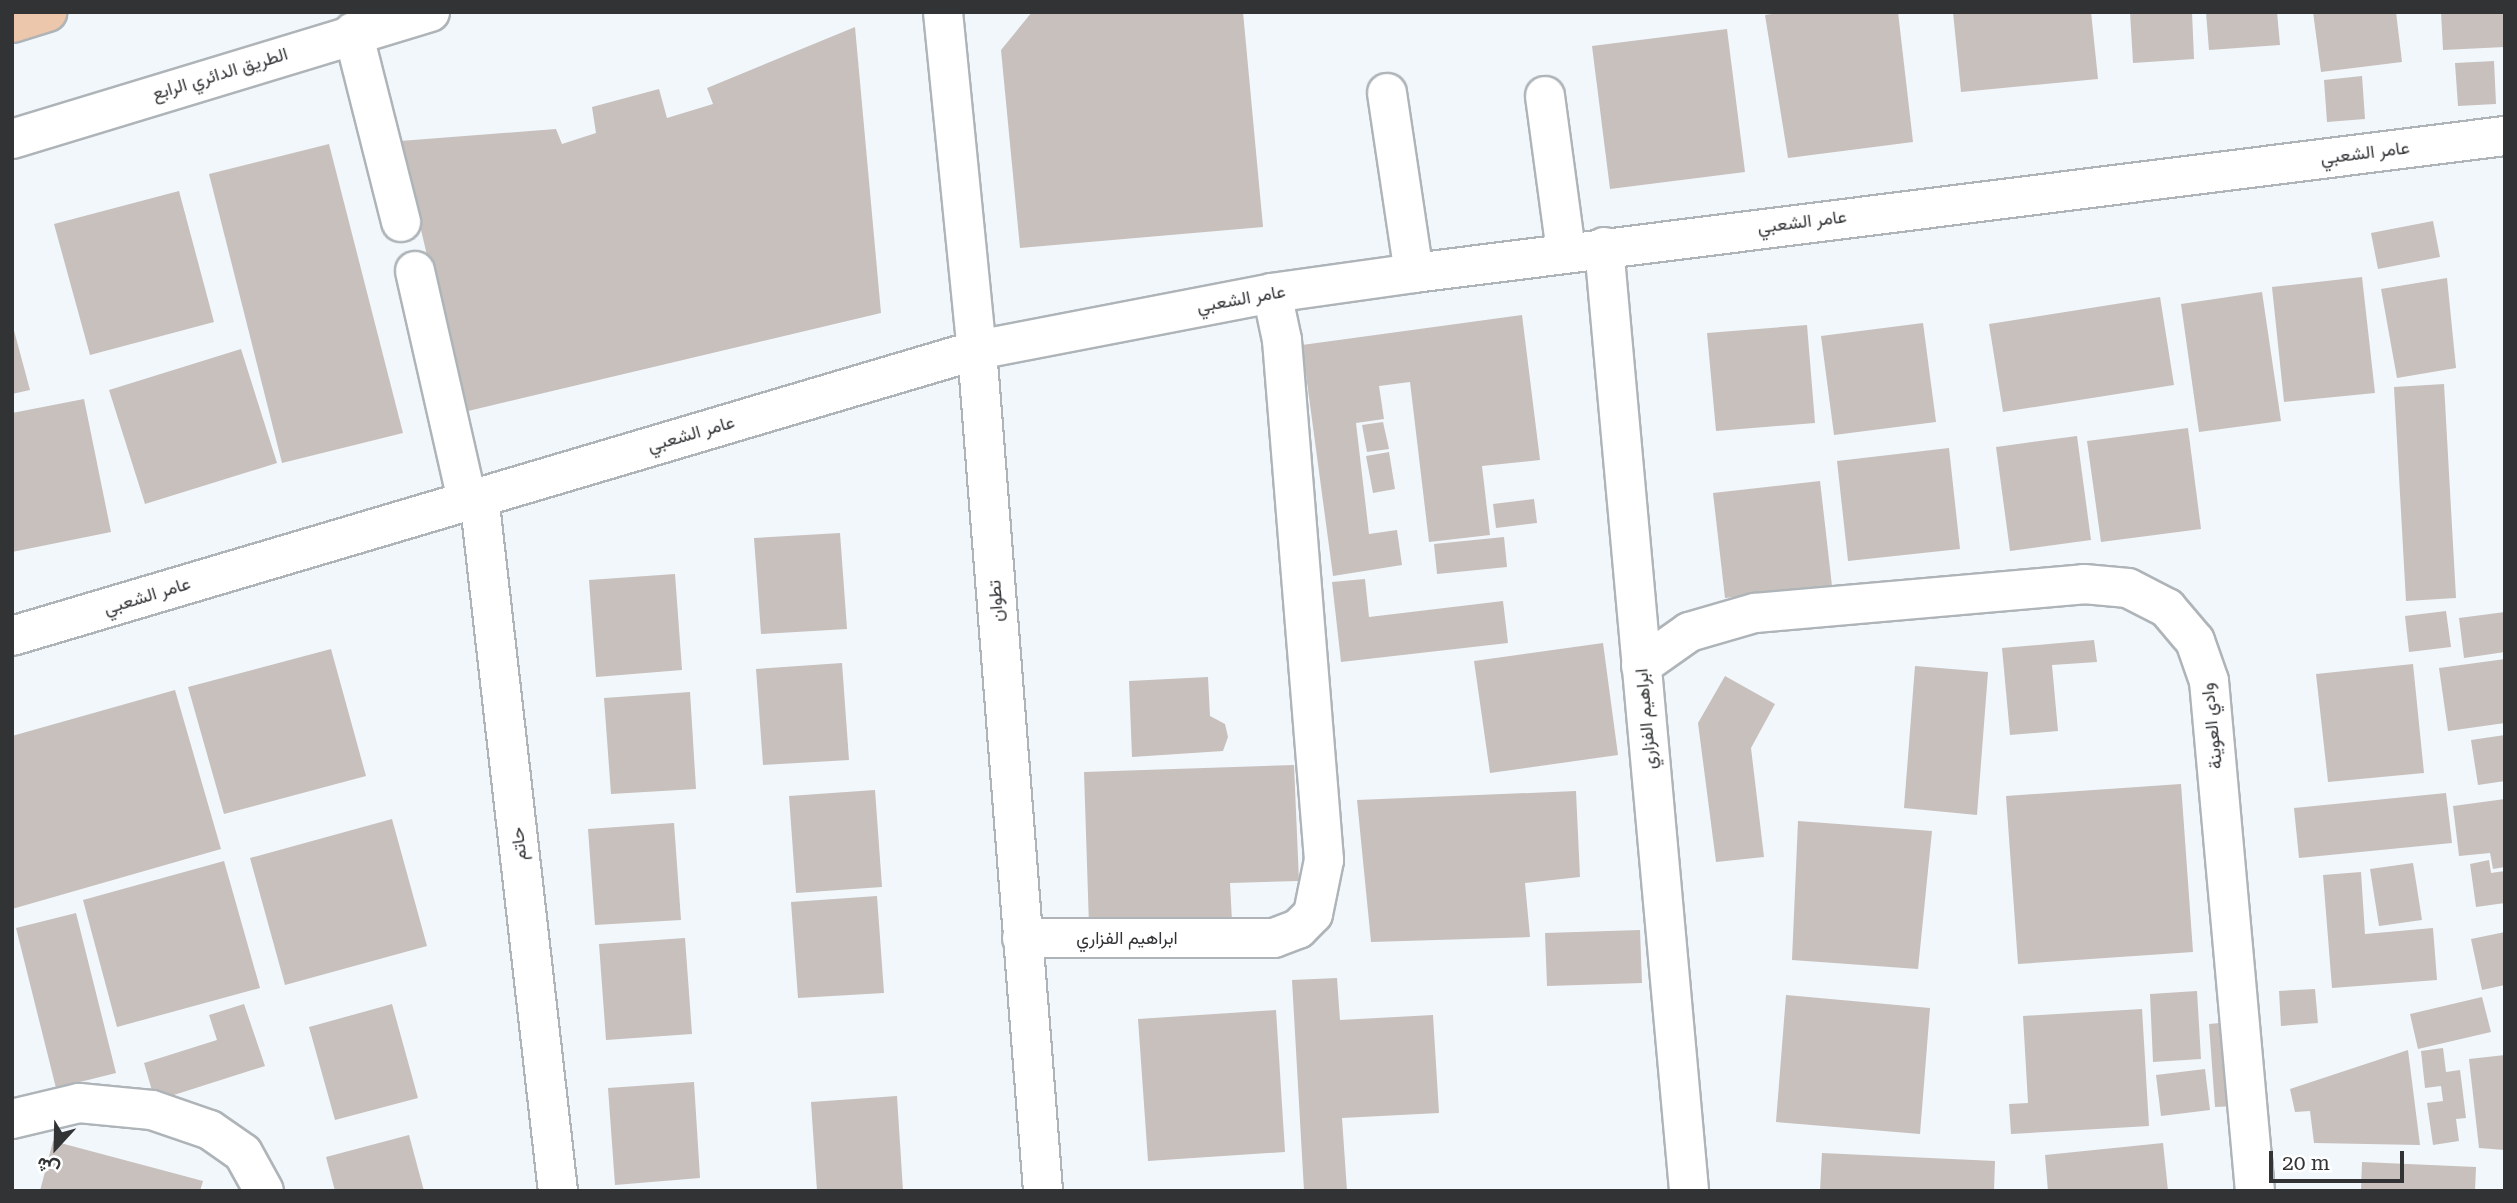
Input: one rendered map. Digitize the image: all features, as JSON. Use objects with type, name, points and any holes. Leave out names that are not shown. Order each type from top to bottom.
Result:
[{"type":"main road","points":[[12,23],[47,12]]},
{"type":"street","name":"الطريق الدائري الرابع","points":[[12,139],[352,32],[429,12]]},
{"type":"street","name":"تطوان","points":[[943,12],[977,350],[1043,1191]]},
{"type":"street","points":[[352,32],[401,222]]},
{"type":"street","points":[[1387,93],[1414,273]]},
{"type":"street","points":[[1545,96],[1566,252]]},
{"type":"street","name":"عامر الشعبي","points":[[12,636],[977,350],[1272,293],[1414,273],[1604,247],[2505,136]]},
{"type":"street","name":"ابراهيم الفزاري","points":[[1604,247],[1689,1191]]},
{"type":"street","name":"حاتم","points":[[415,271],[473,498],[558,1191]]},
{"type":"street","name":"ابراهيم الفزاري","points":[[1022,938],[1274,938],[1298,929],[1313,914],[1324,860],[1282,340],[1272,293]]},
{"type":"street","name":"وادي العوينة","points":[[1641,666],[1689,632],[1755,613],[2084,584],[2128,588],[2166,608],[2195,640],[2209,681],[2255,1191]]},
{"type":"street","points":[[12,1119],[79,1103],[152,1110],[210,1130],[243,1153],[264,1191]]},
{"type":"building","points":[[1032,12],[1243,12],[1263,227],[1020,248],[1001,50]]},
{"type":"building","points":[[1785,12],[1898,12],[1913,142],[1788,158],[1765,15]]},
{"type":"building","points":[[1953,12],[2091,12],[2098,79],[1961,92]]},
{"type":"building","points":[[2130,12],[2192,12],[2194,59],[2133,63]]},
{"type":"building","points":[[2206,12],[2277,12],[2280,45],[2209,50]]},
{"type":"building","points":[[2313,12],[2396,12],[2402,62],[2321,72]]},
{"type":"building","points":[[2441,12],[2505,12],[2505,47],[2443,50]]},
{"type":"building","points":[[855,27],[881,313],[464,412],[400,141],[556,129],[562,144],[596,133],[592,107],[659,89],[667,118],[713,104],[707,88]]},
{"type":"building","points":[[1727,29],[1745,172],[1610,189],[1592,46]]},
{"type":"building","points":[[2494,61],[2496,104],[2458,106],[2455,63]]},
{"type":"building","points":[[2362,76],[2365,119],[2327,122],[2324,80]]},
{"type":"building","points":[[329,144],[403,433],[282,463],[209,174]]},
{"type":"building","points":[[179,191],[214,322],[90,355],[54,224]]},
{"type":"building","points":[[2433,221],[2440,257],[2378,269],[2371,233]]},
{"type":"building","points":[[2362,277],[2375,393],[2284,402],[2272,287]]},
{"type":"building","points":[[2447,278],[2456,368],[2397,378],[2381,289]]},
{"type":"building","points":[[2262,292],[2281,421],[2199,432],[2181,304]]},
{"type":"building","points":[[2160,297],[2174,385],[2003,412],[1989,324]]},
{"type":"building","points":[[1522,315],[1540,460],[1482,466],[1490,535],[1429,542],[1410,382],[1379,386],[1384,419],[1356,423],[1369,534],[1397,530],[1402,565],[1333,576],[1302,345]]},
{"type":"building","points":[[12,323],[30,390],[12,394]]},
{"type":"building","points":[[1923,323],[1936,422],[1834,435],[1821,336]]},
{"type":"building","points":[[1807,325],[1815,423],[1716,431],[1707,333]]},
{"type":"building","points":[[241,349],[277,463],[145,504],[109,390]]},
{"type":"building","points":[[2444,384],[2456,598],[2406,601],[2394,387]]},
{"type":"building","points":[[84,399],[111,532],[12,552],[12,413]]},
{"type":"building","points":[[1383,422],[1389,449],[1367,452],[1362,425]]},
{"type":"building","points":[[2188,428],[2201,529],[2101,542],[2087,441]]},
{"type":"building","points":[[2077,436],[2091,540],[2010,551],[1996,447]]},
{"type":"building","points":[[1949,448],[1960,549],[1848,561],[1837,461]]},
{"type":"building","points":[[1389,452],[1395,489],[1373,493],[1366,456]]},
{"type":"building","points":[[1820,481],[1832,586],[1725,598],[1713,493]]},
{"type":"building","points":[[1534,499],[1537,523],[1496,528],[1493,504]]},
{"type":"building","points":[[840,533],[847,629],[761,634],[754,538]]},
{"type":"building","points":[[1504,537],[1507,567],[1437,574],[1434,544]]},
{"type":"building","points":[[675,574],[682,670],[596,677],[589,580]]},
{"type":"building","points":[[1365,579],[1369,617],[1503,601],[1508,643],[1341,662],[1332,582]]},
{"type":"building","points":[[2446,611],[2451,647],[2409,652],[2405,616]]},
{"type":"building","points":[[2505,612],[2505,652],[2464,658],[2459,618]]},
{"type":"building","points":[[2094,640],[2097,662],[2052,665],[2058,731],[2010,735],[2002,648]]},
{"type":"building","points":[[1603,643],[1618,755],[1490,773],[1474,661]]},
{"type":"building","points":[[331,649],[366,776],[224,814],[188,687]]},
{"type":"building","points":[[2505,659],[2505,723],[2448,731],[2439,668]]},
{"type":"building","points":[[842,663],[849,760],[763,765],[756,669]]},
{"type":"building","points":[[2413,664],[2424,773],[2328,782],[2316,674]]},
{"type":"building","points":[[1915,666],[1988,672],[1977,815],[1904,808]]},
{"type":"building","points":[[1725,676],[1775,704],[1751,748],[1764,857],[1716,862],[1698,723]]},
{"type":"building","points":[[1208,677],[1210,716],[1225,724],[1228,737],[1223,751],[1132,757],[1129,681]]},
{"type":"building","points":[[175,690],[221,849],[12,909],[12,736]]},
{"type":"building","points":[[690,692],[696,789],[611,794],[604,698]]},
{"type":"building","points":[[2505,735],[2505,781],[2478,785],[2471,740]]},
{"type":"building","points":[[1294,765],[1299,881],[1230,883],[1232,921],[1089,926],[1084,772]]},
{"type":"building","points":[[2181,784],[2193,952],[2018,964],[2006,796]]},
{"type":"building","points":[[875,790],[882,887],[796,893],[789,796]]},
{"type":"building","points":[[1576,791],[1580,877],[1525,883],[1530,937],[1371,942],[1357,800]]},
{"type":"building","points":[[2446,793],[2452,843],[2299,858],[2294,808]]},
{"type":"building","points":[[2505,799],[2505,867],[2493,869],[2490,853],[2459,856],[2453,806]]},
{"type":"building","points":[[392,819],[427,946],[285,985],[250,858]]},
{"type":"building","points":[[1798,821],[1932,831],[1918,969],[1792,960]]},
{"type":"building","points":[[674,823],[681,920],[595,925],[588,829]]},
{"type":"building","points":[[2489,860],[2491,873],[2505,871],[2505,903],[2476,907],[2470,864]]},
{"type":"building","points":[[224,861],[260,988],[117,1027],[83,900]]},
{"type":"building","points":[[2413,863],[2422,920],[2379,926],[2370,869]]},
{"type":"building","points":[[2361,872],[2365,934],[2433,928],[2437,980],[2332,988],[2323,875]]},
{"type":"building","points":[[877,896],[884,993],[798,998],[791,902]]},
{"type":"building","points":[[76,913],[116,1073],[56,1088],[16,928]]},
{"type":"building","points":[[1640,930],[1642,983],[1547,986],[1545,933]]},
{"type":"building","points":[[2505,932],[2505,985],[2482,990],[2471,939]]},
{"type":"building","points":[[685,938],[692,1034],[606,1040],[599,944]]},
{"type":"building","points":[[1337,978],[1340,1020],[1433,1015],[1439,1113],[1342,1118],[1347,1191],[1304,1191],[1292,980]]},
{"type":"building","points":[[2315,989],[2318,1023],[2281,1026],[2279,991]]},
{"type":"building","points":[[2197,991],[2201,1059],[2153,1062],[2150,994]]},
{"type":"building","points":[[1786,995],[1930,1008],[1920,1134],[1776,1122]]},
{"type":"building","points":[[2482,997],[2491,1032],[2418,1049],[2410,1014]]},
{"type":"building","points":[[244,1004],[265,1066],[155,1101],[144,1063],[217,1040],[209,1015]]},
{"type":"building","points":[[392,1004],[418,1098],[335,1120],[309,1027]]},
{"type":"building","points":[[2142,1009],[2149,1126],[2011,1134],[2009,1104],[2028,1103],[2023,1016]]},
{"type":"building","points":[[1276,1010],[1285,1152],[1148,1161],[1138,1019]]},
{"type":"building","points":[[2231,1022],[2238,1106],[2215,1107],[2209,1024]]},
{"type":"building","points":[[2443,1048],[2446,1072],[2460,1070],[2466,1118],[2456,1119],[2459,1141],[2433,1145],[2427,1103],[2443,1101],[2441,1086],[2425,1088],[2421,1051]]},
{"type":"building","points":[[2408,1050],[2420,1145],[2314,1143],[2310,1111],[2295,1112],[2290,1089]]},
{"type":"building","points":[[2505,1055],[2505,1150],[2479,1148],[2469,1059]]},
{"type":"building","points":[[2205,1069],[2210,1110],[2161,1116],[2156,1075]]},
{"type":"building","points":[[694,1082],[700,1178],[615,1185],[608,1088]]},
{"type":"building","points":[[897,1096],[903,1191],[817,1191],[811,1102]]},
{"type":"building","points":[[409,1135],[424,1191],[335,1191],[326,1157]]},
{"type":"building","points":[[53,1141],[203,1181],[200,1191],[40,1191]]},
{"type":"building","points":[[2163,1143],[2168,1191],[2048,1191],[2045,1155]]},
{"type":"building","points":[[1822,1153],[1995,1161],[1994,1191],[1820,1191]]},
{"type":"building","points":[[2362,1162],[2476,1167],[2475,1191],[2361,1191]]}]
